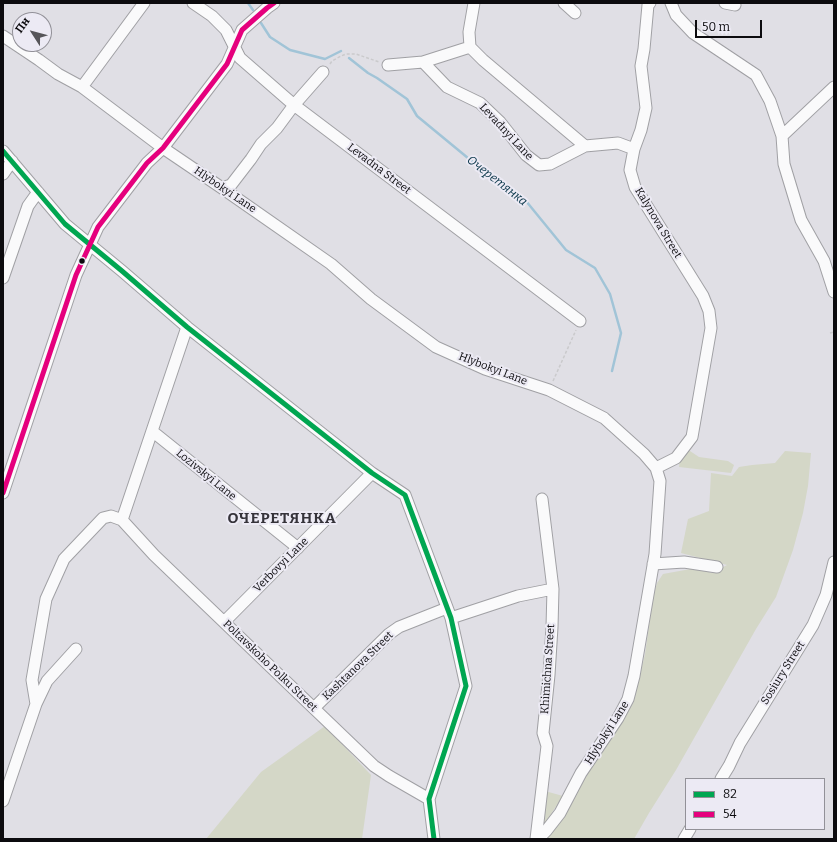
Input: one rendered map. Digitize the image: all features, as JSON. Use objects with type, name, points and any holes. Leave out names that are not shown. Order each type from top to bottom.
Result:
[{"type":"street","points":[[82,87],[144,3]]},
{"type":"street","name":"Levadna Street","points":[[193,3],[212,16],[226,30],[240,58],[294,105],[580,320]]},
{"type":"street","points":[[3,493],[76,275],[98,227],[147,164],[163,148],[227,64],[242,30],[274,3]]},
{"type":"street","points":[[474,3],[468,32],[470,47],[483,60],[585,146],[618,143],[634,149]]},
{"type":"street","points":[[564,3],[575,13]]},
{"type":"street","name":"Kalynova Street","points":[[650,3],[648,5],[641,66],[646,108],[641,130],[634,149],[630,170],[635,187],[703,296],[709,311],[711,328],[692,437],[676,458],[656,468]]},
{"type":"street","points":[[671,3],[676,15],[693,33],[756,75],[770,101],[782,136],[784,164],[801,220],[824,261],[834,292]]},
{"type":"street","name":"Hlybokyi Lane","points":[[3,36],[58,74],[82,87],[163,148],[331,264],[371,299],[436,346],[485,369],[549,390],[604,418],[644,454],[656,468],[660,481],[655,554],[634,676],[628,699],[618,718],[582,773],[560,813],[546,831],[537,839]]},
{"type":"street","points":[[388,65],[423,62],[470,47]]},
{"type":"street","name":"Levadnyi Lane","points":[[423,62],[447,87],[480,103],[500,122],[526,155],[539,165],[550,164],[585,146]]},
{"type":"street","points":[[222,188],[231,185],[261,144],[277,128],[294,105],[323,72]]},
{"type":"street","points":[[782,136],[834,87]]},
{"type":"street","points":[[3,151],[65,224],[187,327],[372,473],[405,495],[449,613],[466,686],[429,799],[434,839]]},
{"type":"street","points":[[3,174],[12,161]]},
{"type":"street","points":[[3,278],[28,206],[38,192]]},
{"type":"street","points":[[36,704],[32,680],[46,599],[64,559],[103,518],[111,516],[122,520],[187,327]]},
{"type":"street","name":"Lozivskyi Lane","points":[[152,431],[298,548]]},
{"type":"street","name":"Verbovyi Lane","points":[[224,622],[372,473]]},
{"type":"street","name":"Khimichna Street","points":[[537,839],[547,746],[543,734],[549,675],[553,589],[542,499]]},
{"type":"street","name":"Poltavskoho Polku Street","points":[[122,520],[154,555],[374,766],[429,799]]},
{"type":"street","points":[[653,564],[684,562],[717,567]]},
{"type":"street","name":"Sosiury Street","points":[[722,778],[740,742],[813,625],[826,594],[834,562]]},
{"type":"street","name":"Kashtanova Street","points":[[314,708],[389,634],[400,628],[449,613],[553,589]]},
{"type":"street","points":[[3,801],[6,781],[36,704],[47,681],[76,649]]},
{"type":"street","points":[[684,839],[689,830]]},
{"type":"path","points":[[323,72],[332,62],[346,54],[356,54],[388,65]]},
{"type":"path","points":[[549,390],[580,320]]},
{"type":"path","points":[[830,333],[834,332]]},
{"type":"green space","points":[[685,451],[690,451],[699,457],[728,461],[734,465],[731,473],[679,467],[680,458]]},
{"type":"green space","points":[[785,451],[811,453],[808,486],[803,513],[793,550],[776,597],[756,629],[676,770],[634,839],[542,839],[609,742],[633,703],[645,654],[653,597],[657,583],[663,574],[696,568],[712,573],[727,565],[681,553],[688,519],[709,511],[711,473],[732,476],[739,467],[775,463]]},
{"type":"green space","points":[[325,726],[371,775],[362,839],[206,839],[261,772]]},
{"type":"green space","points":[[545,791],[563,796],[539,832]]},
{"type":"waterway","name":"Очеретянка","points":[[248,3],[253,10]]},
{"type":"waterway","name":"Очеретянка","points":[[261,23],[270,37],[290,50],[325,59],[341,51]]},
{"type":"waterway","name":"Очеретянка","points":[[349,58],[368,73],[407,99],[417,116],[509,194],[526,201],[566,250],[595,268],[610,294],[621,333],[612,371]]},
{"type":"transit line","name":"54","points":[[3,493],[76,275],[98,227],[147,163],[163,148],[227,64],[242,30],[274,3]]},
{"type":"transit line","name":"82","points":[[3,151],[65,224],[187,327],[372,473],[405,495],[451,618],[466,686],[429,799],[434,839]]},
{"type":"district","name":"ОЧЕРЕТЯНКА","points":[[282,519]]}]
